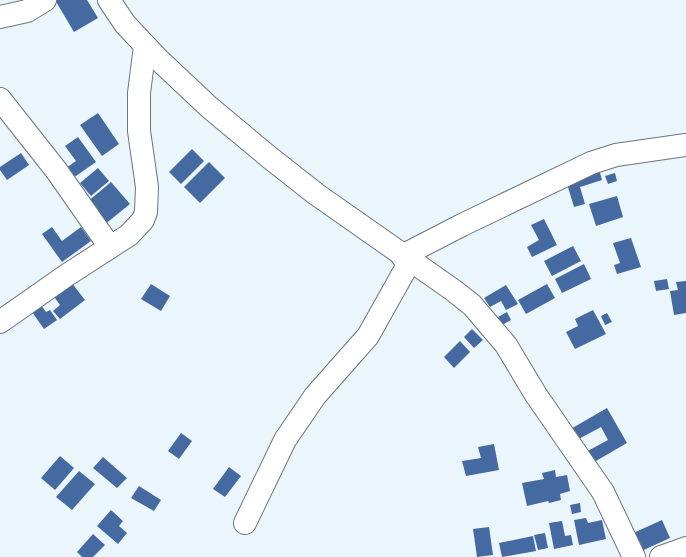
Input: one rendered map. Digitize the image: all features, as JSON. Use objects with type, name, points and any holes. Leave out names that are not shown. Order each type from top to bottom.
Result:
[{"type":"street","points":[[0,18],[28,11],[45,0]]},
{"type":"street","points":[[109,0],[125,24],[158,59],[269,158],[406,259],[447,286],[472,306],[506,345],[536,395],[603,492],[634,557]]},
{"type":"street","points":[[0,322],[129,235],[142,220],[146,212],[147,187],[139,131],[139,93],[145,46]]},
{"type":"street","points":[[0,99],[56,170],[110,247]]},
{"type":"street","points":[[245,524],[285,440],[315,396],[368,336],[406,259],[469,222],[592,164],[616,155],[686,145]]},
{"type":"street","points":[[662,557],[686,548]]},
{"type":"building","points":[[55,0],[87,0],[98,18],[74,32]]},
{"type":"building","points":[[98,113],[119,144],[102,156],[80,125]]},
{"type":"building","points":[[78,137],[96,162],[73,178],[66,168],[76,161],[65,146]]},
{"type":"building","points":[[192,149],[204,161],[181,184],[169,172]]},
{"type":"building","points":[[21,153],[29,165],[7,180],[0,170],[0,167]]},
{"type":"building","points":[[209,162],[225,178],[200,203],[184,187]]},
{"type":"building","points":[[598,166],[602,180],[580,187],[585,204],[574,207],[565,177]]},
{"type":"building","points":[[98,168],[109,181],[91,196],[80,183]]},
{"type":"building","points":[[615,173],[617,181],[608,184],[605,176]]},
{"type":"building","points":[[111,182],[130,204],[104,225],[86,203]]},
{"type":"building","points":[[617,196],[623,217],[596,226],[589,204]]},
{"type":"building","points":[[544,219],[557,245],[532,257],[527,247],[539,240],[531,225]]},
{"type":"building","points":[[52,227],[62,241],[81,227],[91,241],[62,262],[42,234]]},
{"type":"building","points":[[631,238],[641,267],[617,274],[614,265],[620,263],[613,243]]},
{"type":"building","points":[[573,246],[581,261],[552,276],[544,261]]},
{"type":"building","points":[[584,264],[591,279],[562,293],[555,279]]},
{"type":"building","points":[[68,278],[85,300],[60,319],[53,311],[60,305],[50,291]]},
{"type":"building","points":[[667,279],[669,289],[656,291],[654,281]]},
{"type":"building","points":[[686,281],[686,313],[674,315],[670,291],[678,290],[676,282]]},
{"type":"building","points":[[151,284],[170,296],[161,311],[141,299]]},
{"type":"building","points":[[547,284],[555,298],[526,314],[518,300]]},
{"type":"building","points":[[506,285],[518,304],[506,310],[501,301],[490,307],[484,298]]},
{"type":"building","points":[[32,293],[46,312],[50,310],[57,320],[44,329],[23,299]]},
{"type":"building","points":[[593,310],[606,334],[575,349],[566,332],[578,326],[575,319]]},
{"type":"building","points":[[507,312],[511,320],[502,325],[498,317]]},
{"type":"building","points":[[607,313],[612,322],[605,325],[601,316]]},
{"type":"building","points":[[472,329],[483,340],[474,348],[464,337]]},
{"type":"building","points":[[460,341],[470,352],[454,368],[444,357]]},
{"type":"building","points":[[607,408],[627,443],[589,465],[582,454],[608,440],[601,427],[575,441],[569,430]]},
{"type":"building","points":[[181,433],[192,441],[179,459],[168,451]]},
{"type":"building","points":[[494,444],[499,470],[466,476],[462,461],[481,458],[478,447]]},
{"type":"building","points":[[60,456],[74,468],[55,490],[41,478]]},
{"type":"building","points":[[103,457],[127,478],[117,488],[93,468]]},
{"type":"building","points":[[229,467],[241,476],[225,497],[213,489]]},
{"type":"building","points":[[555,470],[556,477],[567,475],[570,491],[560,494],[561,500],[549,503],[548,501],[527,506],[522,483],[544,479],[542,473]]},
{"type":"building","points":[[79,471],[95,484],[72,510],[56,497]]},
{"type":"building","points":[[139,486],[161,500],[154,511],[131,498]]},
{"type":"building","points":[[580,503],[581,512],[572,514],[570,505]]},
{"type":"building","points":[[111,510],[123,521],[119,526],[127,533],[118,544],[97,526]]},
{"type":"building","points":[[586,518],[588,523],[602,520],[606,539],[579,545],[574,520]]},
{"type":"building","points":[[662,520],[670,538],[637,553],[629,535]]},
{"type":"building","points":[[562,521],[565,536],[571,535],[573,545],[554,549],[549,523]]},
{"type":"building","points":[[489,527],[493,555],[477,557],[473,529]]},
{"type":"building","points":[[545,533],[548,548],[538,550],[534,535]]},
{"type":"building","points":[[93,534],[105,545],[93,557],[82,557],[77,552]]},
{"type":"building","points":[[533,536],[536,551],[502,557],[499,543]]}]
